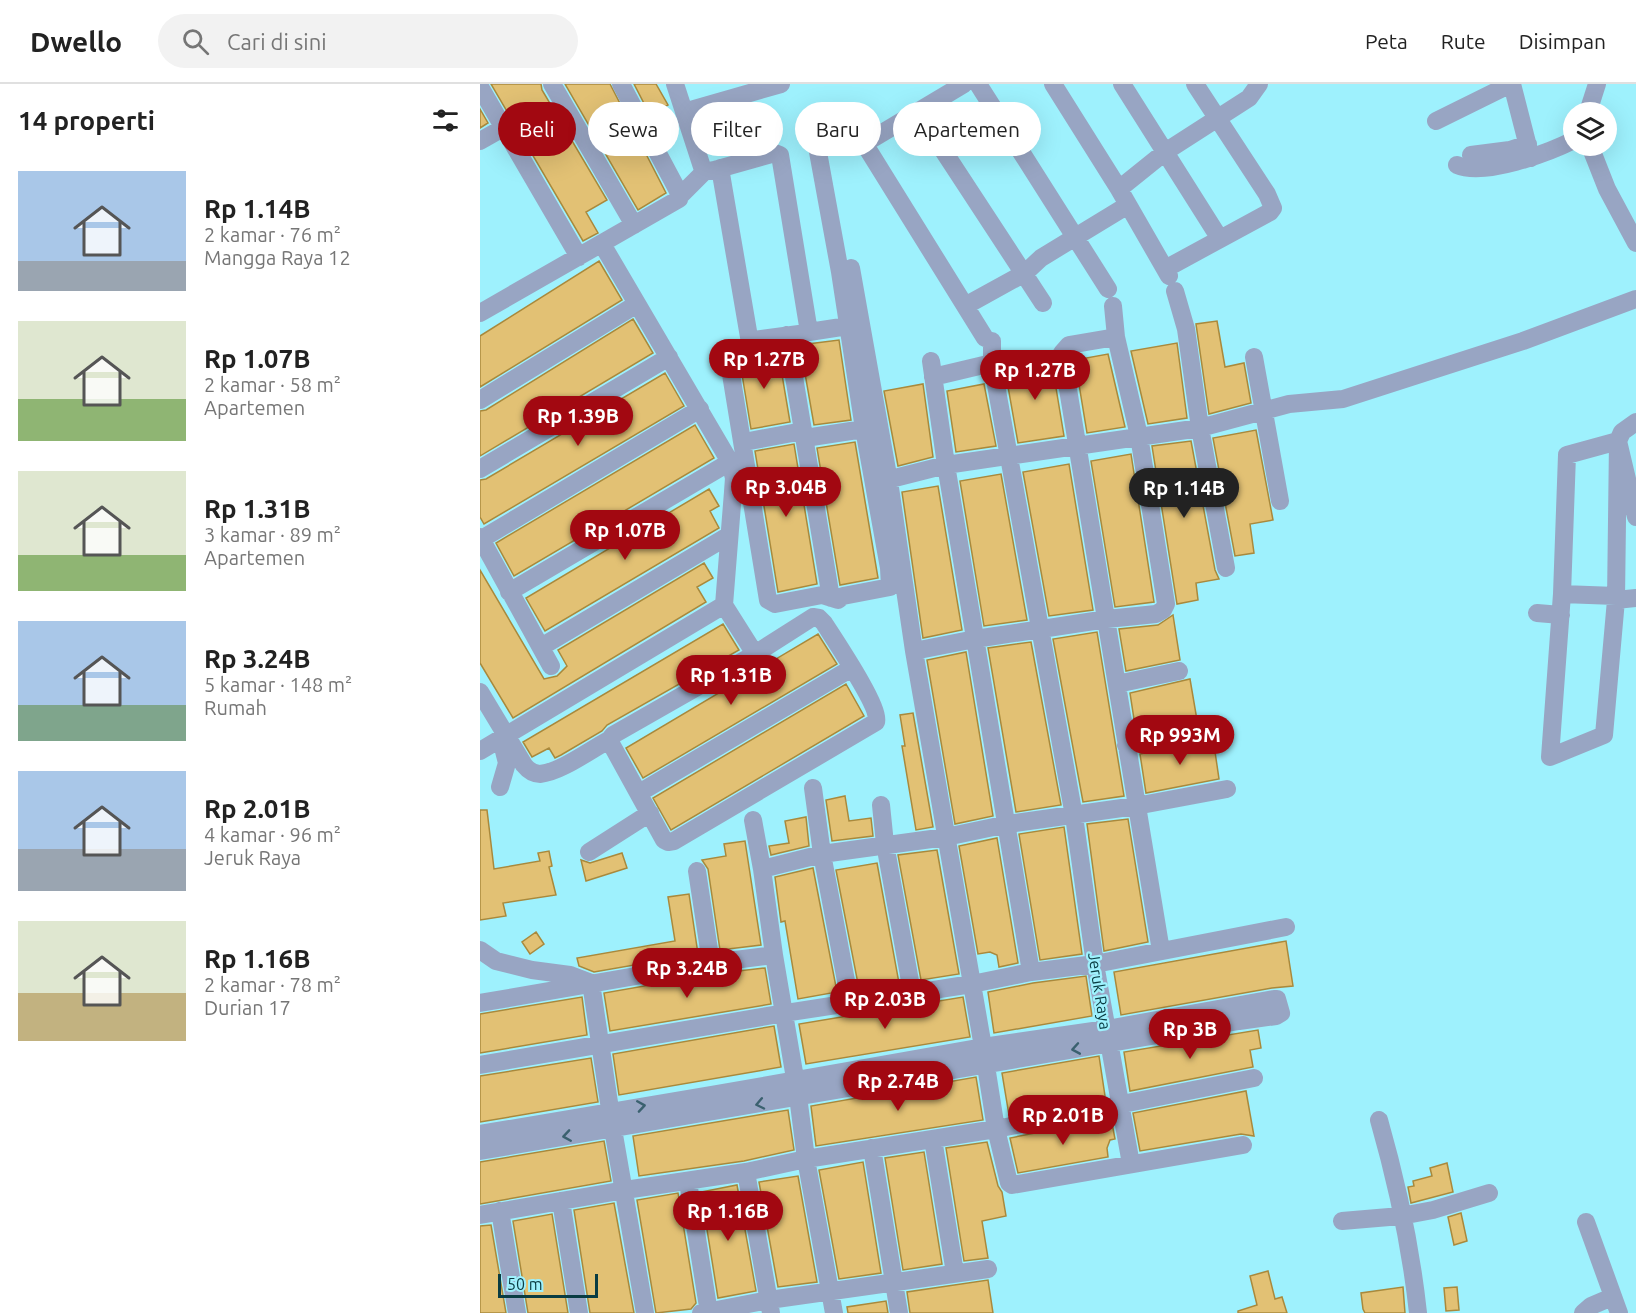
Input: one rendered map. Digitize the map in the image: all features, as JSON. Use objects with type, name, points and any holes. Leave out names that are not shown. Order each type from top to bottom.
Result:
[{"type":"street","points":[[552,84],[634,225]]},
{"type":"street","points":[[621,84],[678,190],[679,196]]},
{"type":"street","points":[[675,84],[701,168],[712,170]]},
{"type":"street","points":[[684,112],[781,84]]},
{"type":"street","points":[[934,102],[964,84]]},
{"type":"street","points":[[914,651],[975,639],[1156,614],[1166,606],[1139,436],[1116,337],[1110,298],[978,84]]},
{"type":"street","points":[[1053,84],[1119,189],[1170,279],[1186,329],[1200,428],[1227,568]]},
{"type":"street","points":[[1122,84],[1220,239]]},
{"type":"street","points":[[1170,279],[1220,239],[1270,212],[1273,206],[1195,84]]},
{"type":"street","points":[[1119,189],[1165,152],[1249,98],[1259,84]]},
{"type":"street","points":[[1436,122],[1511,84],[1530,151]]},
{"type":"street","points":[[1591,102],[1597,84]]},
{"type":"street","points":[[480,87],[498,119]]},
{"type":"street","points":[[893,127],[872,139],[866,145],[867,148],[965,306],[1025,273],[1041,258],[1128,205]]},
{"type":"street","points":[[480,141],[498,131]]},
{"type":"street","points":[[1464,160],[1490,154],[1530,151],[1563,143]]},
{"type":"street","points":[[480,313],[670,205],[712,170],[775,153],[782,158],[809,332]]},
{"type":"street","points":[[519,156],[579,257]]},
{"type":"street","points":[[819,156],[864,429],[881,482],[914,651],[996,1129],[1007,1179],[1011,1185],[1243,1144]]},
{"type":"street","points":[[947,156],[1043,303]]},
{"type":"street","points":[[1594,156],[1607,189],[1636,243]]},
{"type":"street","points":[[712,170],[749,337],[754,340],[848,326]]},
{"type":"street","points":[[602,243],[730,462],[734,477],[724,605],[755,654]]},
{"type":"street","points":[[728,356],[744,442],[768,600],[775,604],[822,595],[838,600],[843,596],[890,587],[881,482],[851,268]]},
{"type":"street","points":[[881,482],[946,465],[1200,428],[1302,402],[1343,399],[1523,341],[1636,299]]},
{"type":"street","points":[[480,400],[637,303]]},
{"type":"street","name":"Jeruk Raya","points":[[965,306],[988,340],[1074,816],[1095,963],[1131,1164]]},
{"type":"street","points":[[787,335],[831,598]]},
{"type":"street","points":[[1116,337],[1069,345],[1062,352],[1161,951]]},
{"type":"street","points":[[480,469],[669,357]]},
{"type":"street","points":[[1254,357],[1280,501]]},
{"type":"street","points":[[992,363],[932,369],[1031,972]]},
{"type":"street","points":[[551,666],[481,539],[700,409]]},
{"type":"street","points":[[1618,441],[1567,456],[1562,594],[1550,757],[1604,735],[1616,598],[1618,441],[1622,432],[1636,422]]},
{"type":"street","points":[[744,442],[864,429]]},
{"type":"street","points":[[1618,441],[1636,517]]},
{"type":"street","points":[[510,592],[730,462]]},
{"type":"street","points":[[541,647],[729,536]]},
{"type":"street","points":[[1562,594],[1636,598]]},
{"type":"street","points":[[480,752],[724,605]]},
{"type":"street","points":[[1538,613],[1560,615]]},
{"type":"street","points":[[480,692],[504,738],[524,765],[538,774],[561,767],[609,740],[613,735],[816,617],[824,623],[852,668],[876,713],[877,720],[874,724],[674,841],[668,842],[664,840],[609,740]]},
{"type":"street","points":[[639,793],[852,668]]},
{"type":"street","points":[[1117,684],[1179,671]]},
{"type":"street","points":[[1126,745],[1200,731]]},
{"type":"street","points":[[500,788],[507,762],[504,738]]},
{"type":"street","points":[[813,788],[822,854],[850,1002]]},
{"type":"street","points":[[762,869],[822,854],[946,837],[1008,824],[1074,816],[1227,789]]},
{"type":"street","points":[[881,805],[885,844],[912,992]]},
{"type":"street","points":[[588,852],[650,813]]},
{"type":"street","points":[[753,820],[797,1088],[806,1159],[834,1313]]},
{"type":"street","points":[[697,871],[711,963]]},
{"type":"street","points":[[480,1065],[1095,963],[1286,927]]},
{"type":"street","points":[[480,950],[496,961],[532,970],[570,975],[591,983]]},
{"type":"street","points":[[480,1003],[711,963],[774,955]]},
{"type":"street","points":[[591,983],[610,1111],[645,1313]]},
{"type":"street","points":[[480,1134],[519,1135],[613,1129],[797,1088],[1237,1013]]},
{"type":"street","points":[[480,1215],[996,1129],[1254,1078]]},
{"type":"street","points":[[480,1151],[519,1135],[610,1111],[712,1095],[797,1088]]},
{"type":"street","points":[[1379,1120],[1396,1178],[1401,1216],[1414,1273],[1418,1313]]},
{"type":"street","points":[[933,1139],[956,1273]]},
{"type":"street","points":[[872,1148],[898,1313]]},
{"type":"street","points":[[746,1172],[770,1307]]},
{"type":"street","points":[[688,1182],[706,1312],[770,1307],[831,1292],[988,1269]]},
{"type":"street","points":[[1342,1221],[1401,1216],[1433,1210],[1489,1193]]},
{"type":"street","points":[[561,1201],[579,1313]]},
{"type":"street","points":[[500,1211],[517,1313]]},
{"type":"street","points":[[1583,1313],[1591,1306],[1616,1305],[1586,1222]]},
{"type":"building","points":[[491,84],[541,84],[549,102],[502,102]]},
{"type":"building","points":[[565,84],[610,84],[619,102],[588,102],[588,124]]},
{"type":"building","points":[[634,84],[656,84],[666,102],[643,102]]},
{"type":"building","points":[[480,109],[488,123],[480,128]]},
{"type":"building","points":[[576,148],[607,200],[586,212],[598,233],[583,241],[533,156],[576,156]]},
{"type":"building","points":[[607,156],[647,156],[666,193],[638,210]]},
{"type":"building","points":[[599,261],[622,300],[480,387],[480,336]]},
{"type":"building","points":[[633,319],[653,353],[480,456],[480,411],[486,410]]},
{"type":"building","points":[[1217,321],[1225,367],[1244,363],[1251,403],[1209,414],[1196,324]]},
{"type":"building","points":[[839,340],[851,420],[814,425],[800,345]]},
{"type":"building","points":[[1177,343],[1187,418],[1148,424],[1131,351]]},
{"type":"building","points":[[778,351],[790,422],[751,429],[739,356]]},
{"type":"building","points":[[1108,354],[1125,427],[1087,433],[1075,360]]},
{"type":"building","points":[[1051,358],[1064,436],[1018,443],[1006,366]]},
{"type":"building","points":[[665,373],[684,406],[484,524],[480,517],[480,480],[486,479]]},
{"type":"building","points":[[923,384],[933,457],[898,466],[884,391]]},
{"type":"building","points":[[984,384],[996,446],[956,452],[947,391]]},
{"type":"building","points":[[695,425],[714,458],[514,576],[496,543]]},
{"type":"building","points":[[1256,430],[1273,520],[1250,524],[1254,553],[1235,556],[1213,438]]},
{"type":"building","points":[[1191,441],[1215,570],[1219,579],[1196,583],[1198,600],[1177,604],[1152,446]]},
{"type":"building","points":[[855,442],[878,578],[840,585],[817,448]]},
{"type":"building","points":[[794,444],[817,584],[778,592],[755,451]]},
{"type":"building","points":[[1131,454],[1154,602],[1115,607],[1091,461]]},
{"type":"building","points":[[1069,464],[1093,610],[1049,616],[1023,472]]},
{"type":"building","points":[[1001,474],[1027,620],[984,626],[960,481]]},
{"type":"building","points":[[938,486],[962,630],[923,638],[902,492]]},
{"type":"building","points":[[709,489],[719,506],[710,511],[719,528],[545,631],[526,598]]},
{"type":"building","points":[[704,563],[713,578],[697,587],[706,602],[513,718],[480,663],[480,570],[544,679],[557,676],[567,666],[558,650]]},
{"type":"building","points":[[1173,615],[1180,660],[1126,671],[1119,629],[1158,625]]},
{"type":"building","points":[[723,624],[739,650],[607,725],[602,731],[561,755],[555,758],[549,748],[532,757],[523,742]]},
{"type":"building","points":[[1097,632],[1124,796],[1083,802],[1053,639]]},
{"type":"building","points":[[818,634],[837,664],[643,778],[626,748]]},
{"type":"building","points":[[1031,642],[1061,805],[1016,812],[988,648]]},
{"type":"building","points":[[966,652],[993,816],[955,824],[927,660]]},
{"type":"building","points":[[1190,679],[1197,720],[1136,732],[1130,693]]},
{"type":"building","points":[[846,684],[864,716],[671,830],[653,798]]},
{"type":"building","points":[[913,713],[933,827],[916,830],[902,746],[905,746],[900,715]]},
{"type":"building","points":[[1213,738],[1219,779],[1146,793],[1140,754]]},
{"type":"building","points":[[845,796],[849,821],[871,818],[873,836],[832,841],[826,800]]},
{"type":"building","points":[[480,810],[487,810],[494,869],[540,861],[538,853],[549,851],[552,866],[549,867],[556,895],[503,903],[506,916],[480,920]]},
{"type":"building","points":[[806,817],[809,846],[771,855],[769,846],[789,843],[785,821]]},
{"type":"building","points":[[1128,819],[1148,942],[1104,951],[1087,824]]},
{"type":"building","points":[[1064,827],[1082,954],[1040,960],[1019,834]]},
{"type":"building","points":[[997,838],[1018,963],[999,967],[997,955],[990,952],[978,954],[959,846]]},
{"type":"building","points":[[745,841],[761,945],[720,950],[708,869],[702,860],[726,856],[724,844]]},
{"type":"building","points":[[937,850],[959,974],[921,980],[898,855]]},
{"type":"building","points":[[622,853],[627,868],[586,881],[581,860],[590,863]]},
{"type":"building","points":[[877,863],[899,983],[859,989],[836,870]]},
{"type":"building","points":[[813,868],[837,992],[798,999],[785,921],[781,922],[775,877]]},
{"type":"building","points":[[689,894],[698,954],[594,972],[579,966],[577,958],[675,941],[668,897]]},
{"type":"building","points":[[536,932],[544,944],[530,954],[522,942]]},
{"type":"building","points":[[1286,941],[1293,986],[1121,1015],[1114,972]]},
{"type":"building","points":[[765,968],[771,1004],[610,1031],[604,993],[713,974]]},
{"type":"building","points":[[1086,976],[1092,1016],[994,1033],[988,992]]},
{"type":"building","points":[[582,997],[587,1035],[480,1053],[480,1014]]},
{"type":"building","points":[[963,997],[970,1037],[806,1064],[799,1024]]},
{"type":"building","points":[[774,1026],[781,1067],[619,1095],[613,1054]]},
{"type":"building","points":[[1258,1030],[1261,1048],[1250,1050],[1253,1067],[1130,1091],[1124,1052]]},
{"type":"building","points":[[1099,1056],[1105,1096],[1009,1115],[1002,1073]]},
{"type":"building","points":[[591,1058],[598,1102],[480,1122],[480,1076]]},
{"type":"building","points":[[976,1077],[983,1120],[816,1146],[811,1106]]},
{"type":"building","points":[[1246,1091],[1254,1136],[1241,1134],[1140,1151],[1133,1113]]},
{"type":"building","points":[[788,1110],[794,1150],[744,1161],[639,1176],[633,1136]]},
{"type":"building","points":[[1111,1118],[1115,1139],[1110,1140],[1107,1148],[1108,1157],[1018,1173],[1010,1138]]},
{"type":"building","points":[[604,1141],[611,1181],[480,1204],[480,1162]]},
{"type":"building","points":[[987,1142],[998,1186],[1002,1192],[1006,1216],[982,1221],[988,1258],[964,1261],[946,1148]]},
{"type":"building","points":[[924,1152],[942,1264],[903,1270],[885,1158]]},
{"type":"building","points":[[863,1162],[881,1273],[839,1279],[819,1170]]},
{"type":"building","points":[[1447,1163],[1453,1192],[1411,1203],[1408,1187],[1414,1186],[1413,1181],[1432,1176],[1430,1168]]},
{"type":"building","points":[[798,1176],[817,1282],[778,1287],[759,1182]]},
{"type":"building","points":[[737,1185],[756,1291],[718,1298],[701,1192]]},
{"type":"building","points":[[678,1193],[696,1303],[691,1309],[656,1313],[637,1200]]},
{"type":"building","points":[[614,1203],[634,1313],[590,1313],[574,1210]]},
{"type":"building","points":[[1461,1213],[1467,1241],[1454,1245],[1448,1217]]},
{"type":"building","points":[[552,1214],[568,1313],[528,1313],[513,1221]]},
{"type":"building","points":[[491,1225],[506,1313],[480,1313],[480,1226]]},
{"type":"building","points":[[1268,1271],[1275,1299],[1282,1297],[1287,1313],[1238,1313],[1238,1311],[1257,1305],[1250,1276]]},
{"type":"building","points":[[988,1280],[993,1313],[910,1313],[907,1292]]},
{"type":"building","points":[[1403,1287],[1405,1313],[1365,1313],[1361,1293]]},
{"type":"building","points":[[1457,1287],[1459,1310],[1446,1311],[1444,1288]]},
{"type":"building","points":[[886,1301],[888,1313],[848,1313],[847,1307]]}]
